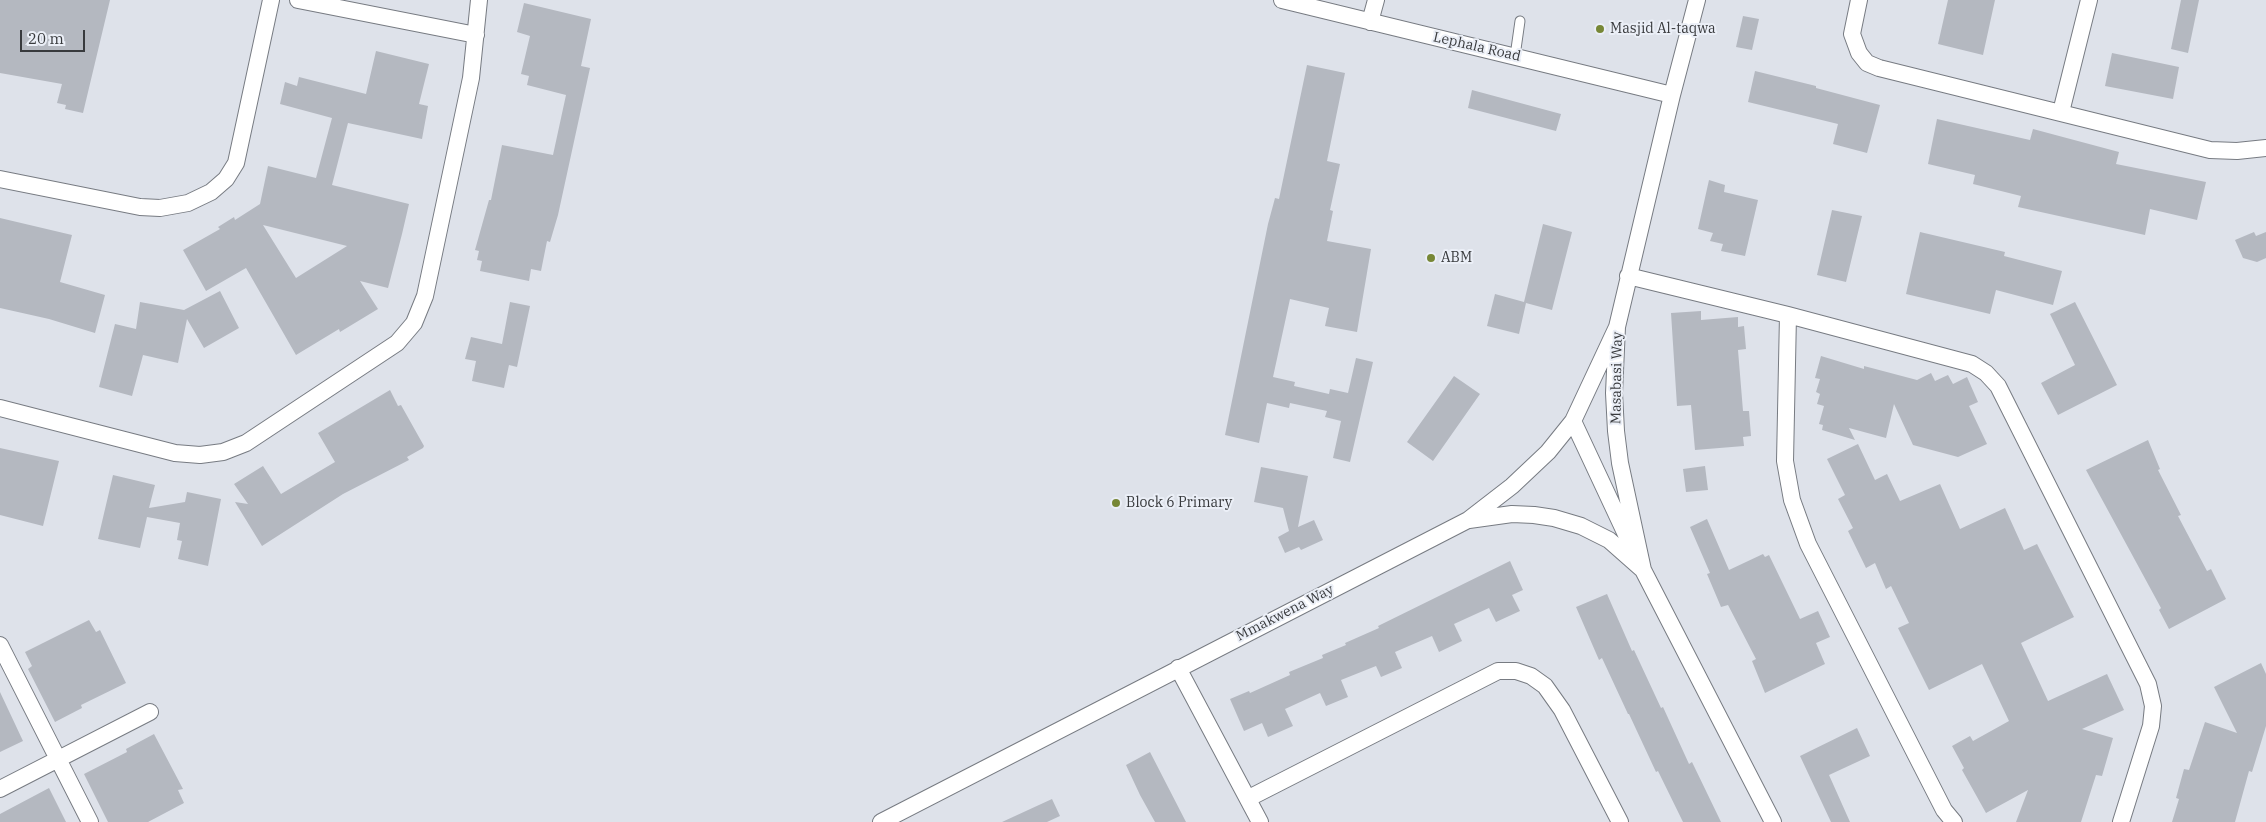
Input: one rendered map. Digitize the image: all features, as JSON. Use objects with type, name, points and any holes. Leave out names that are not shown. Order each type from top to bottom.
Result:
[{"type":"street","points":[[0,179],[140,207],[160,208],[188,203],[211,192],[226,179],[236,163],[271,0]]},
{"type":"street","points":[[298,0],[476,35]]},
{"type":"street","points":[[0,408],[175,453],[200,455],[222,452],[246,442],[397,343],[414,324],[425,296],[471,78],[479,0]]},
{"type":"street","name":"Lephala Road","points":[[1282,0],[1672,95]]},
{"type":"street","points":[[1370,22],[1376,0]]},
{"type":"street","name":"Masabasi Way","points":[[1697,0],[1628,276],[1618,326],[1614,394],[1616,431],[1620,463],[1642,570],[1773,822]]},
{"type":"street","points":[[1859,0],[1852,34],[1859,53],[1867,63],[1879,68],[2210,150],[2238,151],[2266,148]]},
{"type":"street","points":[[2061,112],[2089,0]]},
{"type":"street","points":[[1628,276],[1788,315],[1972,364],[1986,373],[1998,386],[2148,684],[2153,706],[2151,726],[2121,822]]},
{"type":"street","points":[[1788,315],[1785,461],[1792,500],[1808,544],[1944,810],[1954,822]]},
{"type":"street","name":"Mmakwena Way","points":[[881,822],[1468,520],[1512,486],[1548,452],[1573,421],[1618,326]]},
{"type":"street","points":[[1573,421],[1642,570]]},
{"type":"street","points":[[1468,520],[1512,514],[1554,518],[1580,526],[1609,540],[1626,553],[1642,570]]},
{"type":"street","points":[[0,645],[90,822]]},
{"type":"street","points":[[1178,668],[1249,798],[1260,822]]},
{"type":"street","points":[[1249,798],[1498,671],[1516,672],[1531,676],[1545,686],[1562,710],[1620,822]]},
{"type":"street","points":[[0,789],[150,712]]},
{"type":"lane","points":[[1515,56],[1520,21]]},
{"type":"building","points":[[0,0],[110,0],[83,113],[65,109],[66,105],[57,103],[62,84],[0,73]]},
{"type":"building","points":[[1948,0],[1995,0],[1983,55],[1938,44]]},
{"type":"building","points":[[2181,0],[2199,0],[2188,53],[2171,49]]},
{"type":"building","points":[[524,3],[591,19],[581,66],[590,68],[558,215],[550,242],[547,241],[541,271],[531,269],[529,281],[480,271],[482,261],[477,260],[479,251],[475,250],[489,200],[491,200],[502,145],[553,155],[566,95],[527,85],[529,76],[521,74],[530,36],[517,32]]},
{"type":"building","points":[[1743,16],[1759,19],[1752,50],[1736,47]]},
{"type":"building","points":[[376,51],[429,64],[419,104],[428,106],[422,139],[348,123],[332,185],[409,204],[388,288],[360,281],[378,309],[340,332],[339,329],[296,355],[246,268],[206,291],[183,250],[220,229],[218,227],[234,217],[235,220],[260,204],[268,166],[316,178],[332,118],[280,104],[285,82],[297,86],[299,77],[366,94]],"holes":[[[263,225],[347,246],[296,278]]]},
{"type":"building","points":[[2112,53],[2179,67],[2173,99],[2105,86]]},
{"type":"building","points":[[1307,65],[1345,73],[1327,161],[1340,164],[1330,210],[1333,211],[1327,241],[1371,249],[1357,332],[1325,326],[1329,308],[1290,299],[1273,377],[1295,382],[1294,386],[1329,394],[1330,389],[1348,393],[1356,358],[1373,362],[1350,462],[1333,458],[1341,421],[1325,417],[1327,411],[1290,403],[1289,408],[1267,403],[1259,443],[1225,435],[1268,224],[1275,198],[1279,199]]},
{"type":"building","points":[[1755,71],[1816,86],[1816,88],[1880,105],[1867,153],[1833,144],[1838,124],[1748,102]]},
{"type":"building","points":[[1472,90],[1561,114],[1556,131],[1468,108]]},
{"type":"building","points":[[1937,119],[2030,140],[2033,129],[2119,152],[2116,164],[2206,182],[2197,220],[2150,209],[2145,235],[2018,207],[2021,196],[1973,184],[1975,175],[1928,164]]},
{"type":"building","points":[[1709,180],[1725,185],[1724,192],[1758,200],[1745,256],[1721,251],[1723,244],[1710,241],[1713,233],[1698,229]]},
{"type":"building","points":[[1832,210],[1862,216],[1846,282],[1817,275]]},
{"type":"building","points":[[0,218],[72,235],[60,282],[105,295],[95,333],[49,319],[0,308]]},
{"type":"building","points":[[1543,224],[1572,232],[1552,310],[1526,303],[1519,334],[1487,326],[1495,294],[1524,302]]},
{"type":"building","points":[[1920,232],[2005,252],[2004,256],[2062,271],[2053,305],[1996,290],[1990,314],[1906,294]]},
{"type":"building","points":[[2254,232],[2256,236],[2266,232],[2266,258],[2257,262],[2243,258],[2235,240]]},
{"type":"building","points":[[220,291],[239,328],[204,348],[187,319],[178,363],[143,355],[132,396],[99,387],[115,324],[136,329],[140,302],[184,310]]},
{"type":"building","points":[[510,302],[530,306],[517,367],[509,365],[504,388],[472,381],[476,361],[465,359],[471,337],[502,344]]},
{"type":"building","points":[[2075,302],[2117,385],[2058,415],[2041,383],[2075,365],[2050,314]]},
{"type":"building","points":[[1701,311],[1701,320],[1738,317],[1738,327],[1744,326],[1746,349],[1738,350],[1743,411],[1749,411],[1751,436],[1743,437],[1744,446],[1695,450],[1691,405],[1677,406],[1671,313]]},
{"type":"building","points":[[1821,356],[1864,369],[1864,366],[1917,380],[1931,373],[1935,381],[1948,375],[1953,384],[1967,377],[1978,402],[1969,406],[1987,444],[1958,457],[1913,445],[1894,404],[1886,438],[1849,428],[1855,440],[1822,430],[1823,425],[1819,424],[1824,406],[1817,404],[1820,394],[1816,392],[1820,379],[1815,378]]},
{"type":"building","points":[[1454,376],[1480,394],[1433,461],[1407,442]]},
{"type":"building","points":[[390,390],[398,406],[401,405],[424,446],[423,448],[407,457],[409,460],[343,494],[262,546],[235,502],[248,504],[234,484],[263,466],[281,494],[335,462],[318,433]]},
{"type":"building","points":[[2148,440],[2160,469],[2158,470],[2181,515],[2178,516],[2207,571],[2211,569],[2226,599],[2169,629],[2159,610],[2161,608],[2086,470]]},
{"type":"building","points":[[1858,444],[1875,480],[1887,474],[1900,501],[1940,484],[1960,529],[2005,508],[2024,550],[2037,544],[2074,617],[2021,643],[2048,701],[2107,674],[2124,710],[2082,729],[2113,738],[2102,776],[2096,775],[2081,822],[2016,822],[2028,790],[1986,813],[1962,770],[1964,768],[1952,746],[1970,736],[1973,741],[2009,721],[1982,664],[1929,690],[1898,628],[1909,623],[1891,586],[1886,589],[1875,563],[1866,568],[1848,531],[1853,528],[1838,499],[1845,495],[1827,459]]},
{"type":"building","points":[[0,448],[59,461],[43,526],[0,515]]},
{"type":"building","points":[[1705,466],[1708,490],[1686,492],[1683,469]]},
{"type":"building","points":[[1261,467],[1308,476],[1298,527],[1314,520],[1323,540],[1301,550],[1299,547],[1285,553],[1278,537],[1289,531],[1283,508],[1254,502]]},
{"type":"building","points":[[113,475],[155,485],[149,508],[185,502],[187,492],[221,499],[208,566],[178,559],[182,541],[177,540],[180,523],[147,517],[140,548],[98,539]]},
{"type":"building","points":[[1707,519],[1729,570],[1763,554],[1765,557],[1769,555],[1800,619],[1818,611],[1830,637],[1816,643],[1825,664],[1765,693],[1752,661],[1756,659],[1728,605],[1721,607],[1707,574],[1710,573],[1690,527]]},
{"type":"building","points":[[1510,561],[1523,590],[1512,595],[1520,611],[1496,622],[1489,608],[1454,624],[1462,641],[1439,652],[1432,636],[1395,652],[1402,668],[1381,677],[1376,666],[1341,680],[1348,697],[1326,706],[1320,693],[1285,709],[1293,726],[1268,737],[1262,723],[1244,731],[1230,699],[1249,691],[1250,693],[1290,675],[1289,672],[1323,658],[1322,655],[1346,645],[1345,643],[1379,628],[1378,626]]},
{"type":"building","points":[[1607,594],[1632,651],[1634,650],[1689,764],[1692,762],[1721,822],[1683,822],[1658,771],[1656,772],[1602,658],[1599,660],[1576,607]]},
{"type":"building","points":[[89,620],[96,632],[100,630],[126,683],[81,705],[82,708],[55,722],[28,669],[32,666],[25,652]]},
{"type":"building","points":[[2261,663],[2266,674],[2266,726],[2252,772],[2249,771],[2235,822],[2172,822],[2179,799],[2176,798],[2184,769],[2189,770],[2205,722],[2237,733],[2214,687]]},
{"type":"building","points":[[0,692],[23,741],[0,752]]},
{"type":"building","points":[[1857,728],[1870,756],[1829,775],[1850,822],[1831,822],[1800,756]]},
{"type":"building","points":[[154,734],[183,789],[178,790],[184,803],[148,822],[108,822],[84,774],[127,752],[126,749]]},
{"type":"building","points":[[1150,752],[1186,822],[1155,822],[1140,795],[1126,765]]},
{"type":"building","points":[[49,788],[66,822],[0,822],[0,814]]},
{"type":"building","points":[[1052,799],[1060,816],[1047,822],[1002,822]]},
{"type":"place","name":"Masjid Al-taqwa","points":[[1600,29]]},
{"type":"place","name":"ABM","points":[[1431,258]]},
{"type":"place","name":"Block 6 Primary","points":[[1116,503]]}]
